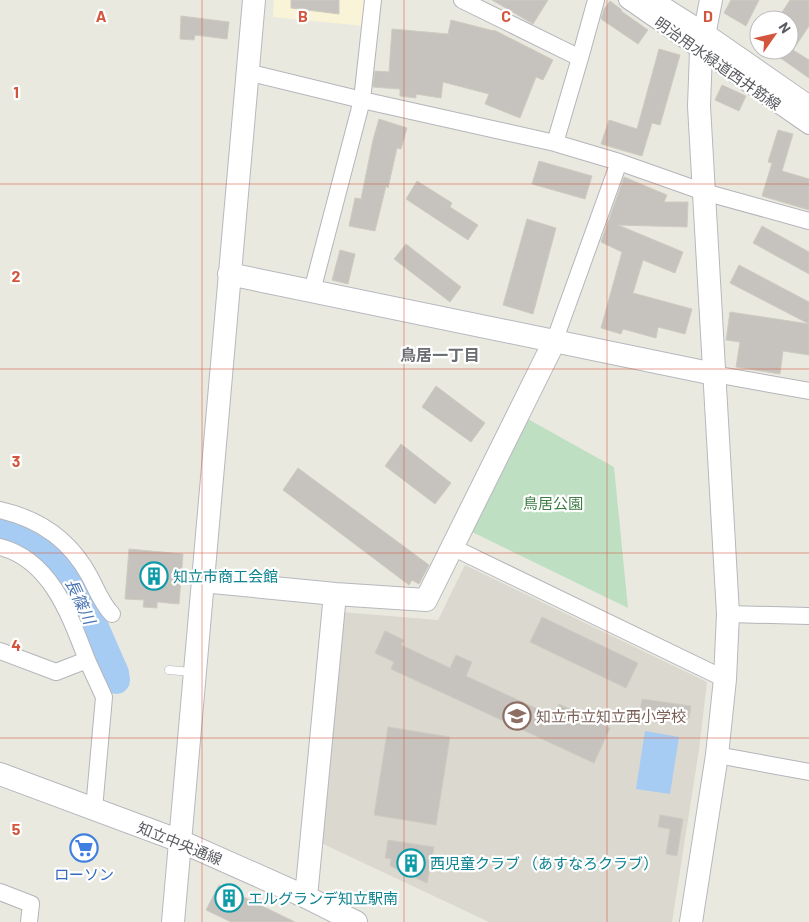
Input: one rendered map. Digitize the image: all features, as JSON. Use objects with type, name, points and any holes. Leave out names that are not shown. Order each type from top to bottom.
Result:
[{"type":"street","points":[[173,922],[254,0]]},
{"type":"street","points":[[312,291],[362,100],[373,0]]},
{"type":"street","points":[[462,0],[580,58]]},
{"type":"street","points":[[555,143],[596,0]]},
{"type":"street","name":"明治用水緑道西井筋線","points":[[627,0],[702,42],[809,126]]},
{"type":"street","points":[[650,0],[702,42],[809,107]]},
{"type":"street","points":[[691,922],[717,755],[725,680],[728,614],[699,106],[702,42],[711,0]]},
{"type":"street","points":[[247,72],[555,143],[619,162],[704,192],[809,221]]},
{"type":"street","points":[[202,581],[335,594],[426,600],[554,342],[619,162]]},
{"type":"street","points":[[229,274],[554,342],[809,392]]},
{"type":"street","points":[[0,510],[37,523],[56,534],[74,552],[90,576],[106,608],[112,614]]},
{"type":"street","points":[[0,547],[23,556],[42,572],[56,591],[104,698],[94,809]]},
{"type":"street","points":[[452,547],[725,680]]},
{"type":"street","points":[[306,896],[335,594]]},
{"type":"street","points":[[728,614],[809,616]]},
{"type":"street","points":[[0,651],[56,672],[87,660]]},
{"type":"street","points":[[717,755],[809,772]]},
{"type":"street","name":"知立中央通線","points":[[0,774],[180,841],[306,896],[356,922]]},
{"type":"street","points":[[0,892],[31,904],[29,922]]},
{"type":"lane","points":[[169,670],[194,672]]},
{"type":"shaded area","points":[[274,0],[366,0],[364,26],[273,17]]},
{"type":"shaded area","name":"知立市立知立西小学校","points":[[465,565],[707,682],[699,750],[672,922],[489,922],[319,842],[341,612],[438,620]]},
{"type":"green space","name":"鳥居公園","points":[[526,418],[614,467],[628,608],[468,530]]},
{"type":"water","points":[[645,731],[679,737],[670,794],[636,789]]},
{"type":"building","points":[[291,0],[339,0],[339,14],[291,8]]},
{"type":"building","points":[[492,0],[548,0],[533,24]]},
{"type":"building","points":[[731,0],[759,0],[754,10],[749,10],[749,20],[746,26],[724,13]]},
{"type":"building","points":[[790,0],[809,0],[809,26],[799,41],[799,10],[784,10]]},
{"type":"building","points":[[610,1],[648,30],[638,44],[601,19],[604,9]]},
{"type":"building","points":[[181,16],[229,22],[227,39],[195,35],[194,40],[180,39]]},
{"type":"building","points":[[451,20],[494,30],[553,60],[543,80],[536,77],[520,118],[485,104],[489,94],[443,82],[441,98],[416,94],[416,98],[400,96],[400,89],[373,87],[375,71],[389,72],[392,29],[448,34]]},
{"type":"building","points":[[659,49],[680,55],[660,125],[652,123],[642,156],[601,144],[609,120],[637,129]]},
{"type":"building","points":[[799,54],[809,60],[809,78],[783,60],[799,60]]},
{"type":"building","points":[[722,85],[746,96],[739,111],[715,100]]},
{"type":"building","points":[[379,119],[407,128],[401,149],[397,148],[388,188],[386,186],[375,231],[349,226],[355,198],[361,199]]},
{"type":"building","points":[[778,130],[793,134],[782,171],[809,179],[809,210],[762,196],[772,163],[768,162]]},
{"type":"building","points":[[539,161],[592,176],[585,199],[532,184]]},
{"type":"building","points":[[624,177],[667,195],[664,202],[688,202],[687,227],[618,225],[683,252],[675,273],[643,260],[633,293],[692,309],[685,334],[658,327],[656,338],[623,329],[621,334],[601,328],[622,252],[601,242]]},
{"type":"building","points":[[417,181],[452,203],[450,207],[478,225],[468,240],[406,199]]},
{"type":"building","points":[[527,219],[556,228],[533,314],[503,305]]},
{"type":"building","points":[[762,226],[809,252],[809,274],[753,243]]},
{"type":"building","points":[[406,244],[461,287],[450,302],[394,259]]},
{"type":"building","points":[[340,250],[355,254],[348,284],[332,280]]},
{"type":"building","points":[[739,265],[809,302],[809,324],[730,283]]},
{"type":"building","points":[[730,312],[809,324],[809,355],[783,351],[780,374],[736,367],[740,342],[726,340]]},
{"type":"building","points":[[436,386],[485,423],[471,442],[422,407]]},
{"type":"building","points":[[401,444],[451,483],[435,504],[385,466]]},
{"type":"building","points":[[298,468],[429,565],[419,584],[412,580],[409,585],[283,490]]},
{"type":"building","name":"知立市商工会館","points":[[129,549],[183,554],[179,604],[157,602],[157,608],[143,607],[144,600],[125,599]]},
{"type":"building","points":[[542,617],[638,663],[626,688],[530,642]]},
{"type":"building","points":[[385,631],[404,640],[401,645],[450,668],[456,655],[472,662],[466,676],[553,716],[559,704],[610,728],[594,763],[391,669],[394,662],[375,653]]},
{"type":"building","points":[[642,699],[691,706],[689,718],[640,711]]},
{"type":"building","points":[[388,727],[450,737],[436,825],[374,815]]},
{"type":"building","points":[[660,815],[683,819],[677,856],[666,854],[670,829],[658,827]]},
{"type":"building","name":"西児童クラブ （あすなろクラブ）","points":[[388,840],[434,847],[427,883],[390,866],[391,859],[385,858]]},
{"type":"building","name":"エルグランデ知立駅南","points":[[219,885],[295,922],[231,922],[206,910]]},
{"type":"waterway","name":"長篠川","points":[[0,526],[19,531],[49,551],[65,568],[76,584],[115,673],[116,680]]},
{"type":"place","name":"知立市商工会館","points":[[154,576]]},
{"type":"place","name":"知立市立知立西小学校","points":[[517,716]]},
{"type":"place","name":"ローソン","points":[[84,848]]},
{"type":"place","name":"西児童クラブ （あすなろクラブ）","points":[[411,863]]},
{"type":"place","name":"エルグランデ知立駅南","points":[[229,898]]},
{"type":"district","name":"鳥居一丁目","points":[[440,354]]}]
